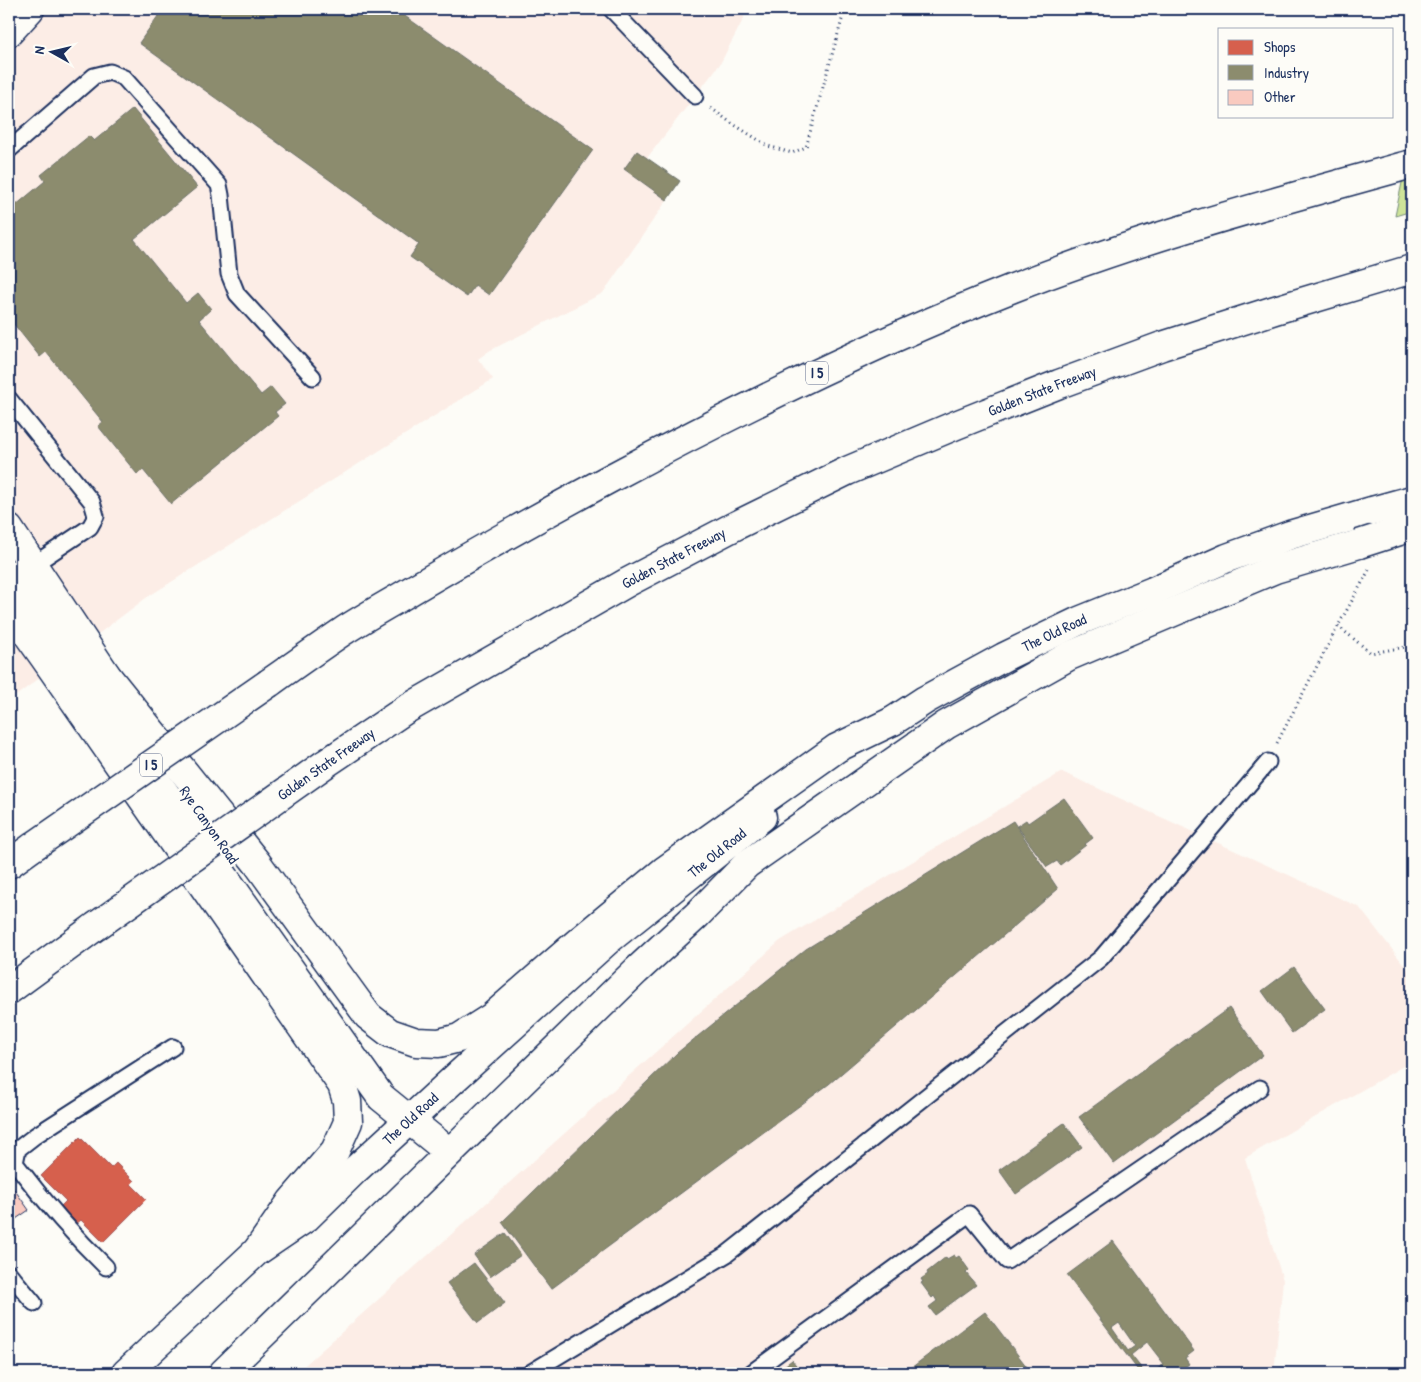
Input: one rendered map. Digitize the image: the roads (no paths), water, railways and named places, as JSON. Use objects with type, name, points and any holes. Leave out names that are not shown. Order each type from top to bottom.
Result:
[{"type":"main road","points":[[9,32],[30,9]]},
{"type":"main road","name":"I 5","points":[[9,864],[344,631],[458,563],[694,433],[875,347],[1014,288],[1131,246],[1250,209],[1411,164]]},
{"type":"main road","name":"Golden State Freeway","points":[[9,990],[325,764],[405,710],[628,582],[737,525],[847,471],[1059,384],[1162,346],[1400,272]]},
{"type":"main road","name":"The Old Road","points":[[126,1373],[256,1252],[306,1218],[454,1079],[607,942],[762,817],[893,721],[925,700],[987,666],[1079,621],[1236,555],[1290,535],[1412,500]]},
{"type":"main road","name":"The Old Road","points":[[223,1373],[636,971],[697,915],[747,864],[946,724],[1069,656],[1275,568],[1365,555],[1412,527]]},
{"type":"main road","name":"Rye Canyon Road","points":[[9,529],[21,570],[381,1097],[449,1152]]},
{"type":"main road","name":"Rye Canyon Road","points":[[21,570],[102,670],[395,1092],[410,1120]]},
{"type":"main road","points":[[13,623],[107,748],[342,1085],[347,1102],[348,1122],[335,1151],[290,1202],[256,1252]]},
{"type":"main road","points":[[102,670],[257,863],[368,1016],[390,1033],[416,1042],[439,1043],[459,1038],[492,1017],[664,871],[837,748],[893,721]]},
{"type":"lane","points":[[610,9],[695,96]]},
{"type":"lane","points":[[9,150],[94,76],[110,72],[124,78],[218,185],[221,195],[229,274],[237,294],[313,377]]},
{"type":"lane","points":[[9,400],[92,502],[96,516],[90,527],[21,570]]},
{"type":"lane","points":[[530,1373],[727,1254],[1101,958],[1268,762]]},
{"type":"lane","points":[[106,1267],[89,1251],[15,1163],[18,1149],[36,1135],[173,1047]]},
{"type":"lane","points":[[751,1373],[969,1214],[1007,1261],[1260,1088]]},
{"type":"lane","points":[[9,1273],[34,1303]]}]
